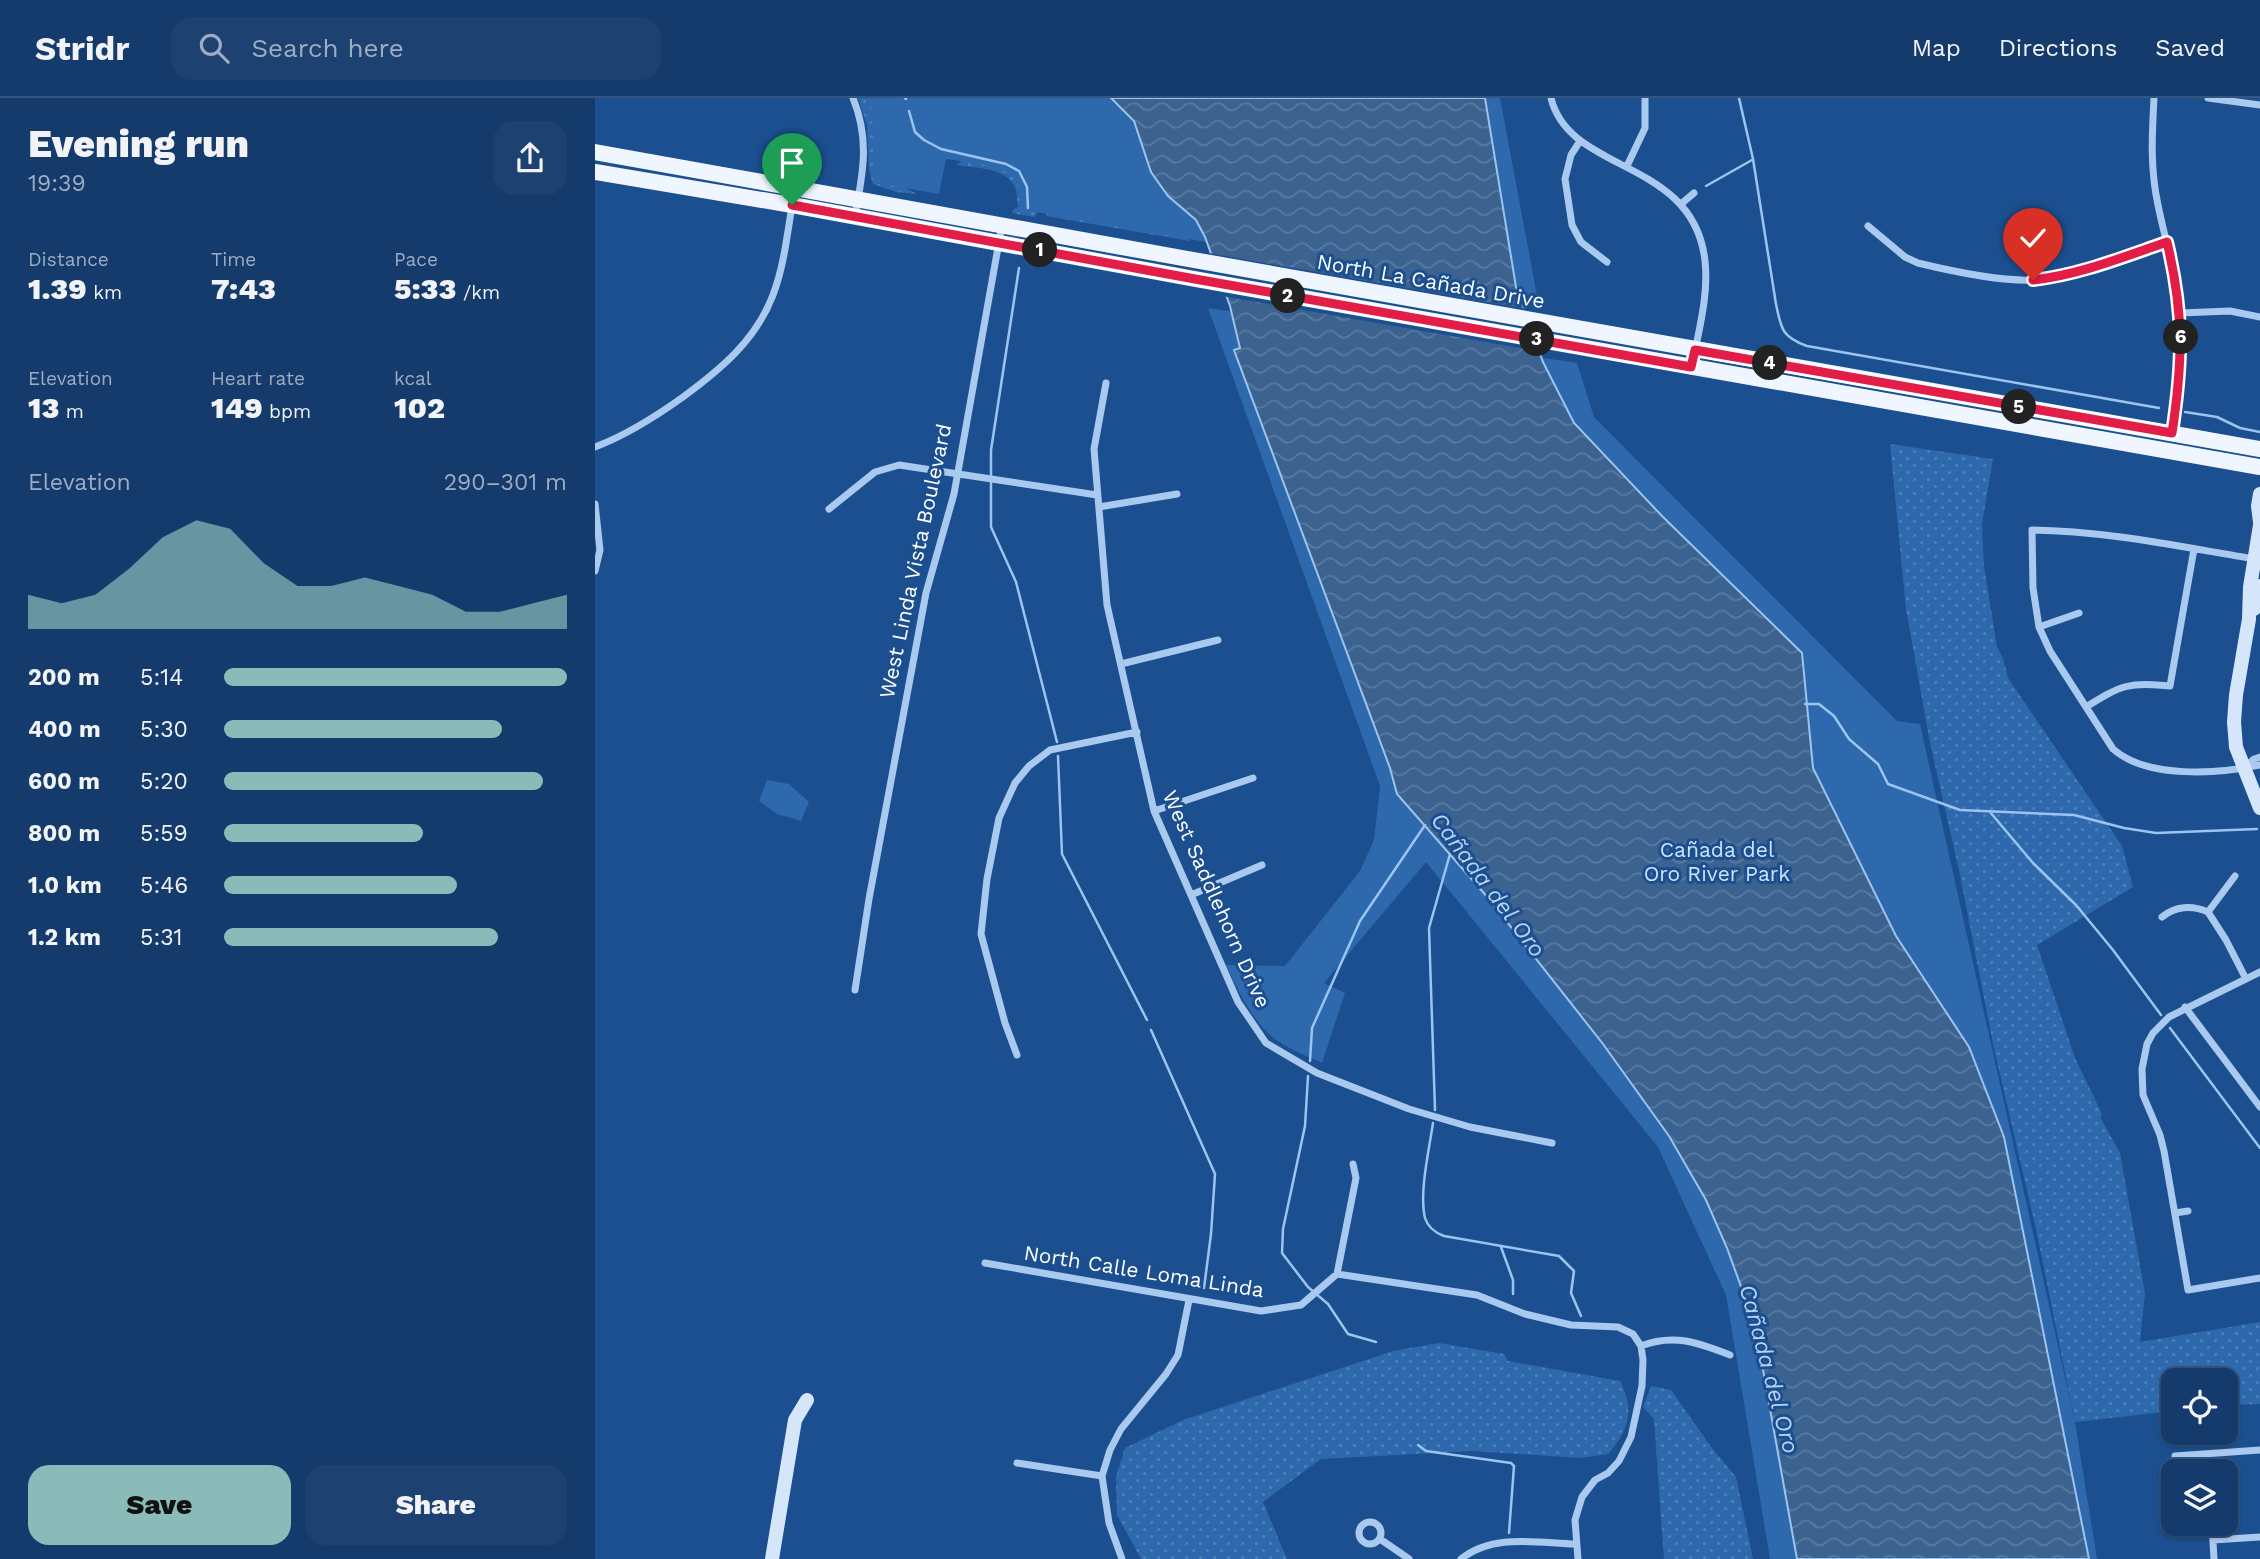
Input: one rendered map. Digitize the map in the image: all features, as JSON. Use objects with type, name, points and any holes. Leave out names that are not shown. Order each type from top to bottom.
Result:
[{"type":"main road","name":"North La Cañada Drive","points":[[595,152],[2260,449]]},
{"type":"main road","name":"North La Cañada Drive","points":[[595,172],[2260,467]]},
{"type":"street","points":[[853,98],[862,123],[865,144],[855,216]]},
{"type":"street","points":[[1551,98],[1563,126],[1580,141],[1662,188],[1681,204],[1698,233],[1705,258],[1706,285],[1691,367]]},
{"type":"street","points":[[1626,166],[1643,135],[1647,120],[1645,98]]},
{"type":"street","points":[[2154,98],[2151,162],[2157,204],[2176,281],[2182,343],[2169,451]]},
{"type":"street","points":[[2208,98],[2260,106]]},
{"type":"street","points":[[1580,141],[1571,155],[1565,179],[1572,225],[1581,242],[1607,262]]},
{"type":"street","points":[[1681,204],[1694,193]]},
{"type":"street","points":[[595,447],[614,440],[658,415],[712,376],[742,347],[754,331],[773,295],[781,270],[792,205]]},
{"type":"street","name":"West Linda Vista Boulevard","points":[[855,990],[863,931],[926,593],[958,473],[1002,224]]},
{"type":"street","points":[[1868,226],[1905,257],[1917,263],[2033,280],[2077,272],[2167,242]]},
{"type":"street","points":[[2180,313],[2230,311],[2260,317]]},
{"type":"street","name":"West Saddlehorn Drive","points":[[1106,383],[1094,449],[1107,605],[1154,811],[1238,1002],[1266,1043],[1317,1073],[1407,1109],[1470,1127],[1552,1143]]},
{"type":"street","points":[[829,509],[863,481],[887,467],[910,466],[1097,495]]},
{"type":"street","points":[[1099,507],[1177,494]]},
{"type":"street","points":[[2249,620],[2249,597],[2257,560],[2260,494]]},
{"type":"street","points":[[595,504],[600,529],[600,550],[595,571]]},
{"type":"street","points":[[2257,560],[2098,533],[2032,530],[2033,587],[2039,627],[2050,651],[2113,749],[2139,765],[2214,772],[2260,765]]},
{"type":"street","points":[[2086,707],[2113,691],[2134,684],[2170,686],[2194,549]]},
{"type":"street","points":[[2260,586],[2249,620],[2234,710],[2236,747],[2260,808]]},
{"type":"street","points":[[2039,627],[2079,613]]},
{"type":"street","points":[[1121,664],[1218,640]]},
{"type":"street","points":[[1017,1055],[1005,1023],[981,934],[987,879],[999,818],[1015,783],[1029,766],[1050,750],[1137,732]]},
{"type":"street","points":[[2243,769],[2249,762],[2260,757]]},
{"type":"street","points":[[1154,811],[1253,778]]},
{"type":"street","points":[[1191,895],[1262,864]]},
{"type":"street","points":[[2208,912],[2235,876]]},
{"type":"street","points":[[2162,917],[2179,908],[2208,912],[2246,979]]},
{"type":"street","points":[[2260,972],[2169,1017],[2153,1033],[2147,1044],[2142,1069],[2143,1095],[2164,1151],[2188,1290],[2260,1278]]},
{"type":"street","points":[[2185,1007],[2257,1098],[2260,1107]]},
{"type":"street","points":[[1353,1164],[1356,1178],[1337,1274],[1477,1295],[1525,1314],[1571,1325],[1618,1327],[1633,1334],[1641,1346],[1642,1386],[1631,1437],[1619,1461],[1608,1473],[1595,1480],[1582,1497],[1575,1520],[1578,1559]]},
{"type":"street","points":[[2175,1213],[2188,1211]]},
{"type":"street","name":"North Calle Loma Linda","points":[[985,1263],[1261,1311],[1301,1305],[1337,1274]]},
{"type":"street","points":[[1122,1559],[1109,1523],[1102,1476],[1110,1450],[1121,1429],[1178,1355],[1189,1300]]},
{"type":"street","points":[[1641,1346],[1657,1339],[1678,1340],[1702,1344],[1730,1355]]},
{"type":"street","points":[[772,1559],[795,1420],[807,1400]]},
{"type":"street","points":[[2175,1456],[2260,1451]]},
{"type":"street","points":[[2206,1455],[2206,1459]]},
{"type":"street","points":[[1017,1463],[1102,1476]]},
{"type":"street","points":[[2213,1536],[2214,1559]]},
{"type":"street","points":[[2213,1540],[2260,1537]]},
{"type":"street","points":[[1380,1539],[1409,1559]]},
{"type":"street","points":[[1461,1559],[1499,1541],[1576,1544]]},
{"type":"green space","points":[[858,98],[870,98],[900,185],[917,194],[896,192],[873,184],[869,170],[867,125]]},
{"type":"green space","points":[[866,98],[1500,98],[1538,301],[1019,209],[1019,187],[1011,175],[994,167],[974,163],[946,159],[939,194],[877,183],[871,105]]},
{"type":"green space","points":[[977,151],[983,151],[1044,199],[1035,217],[1012,213],[1018,207],[1016,192],[1012,182],[1006,177],[991,170],[956,165]]},
{"type":"green space","points":[[1047,210],[1184,231],[1190,241],[1046,216]]},
{"type":"green space","name":"Cañada del Oro River Park","points":[[1208,308],[1577,363],[1594,417],[1897,721],[1920,724],[2075,1422],[2097,1559],[1770,1559],[1726,1295],[1658,1147],[1426,862],[1324,983],[1345,993],[1322,1063],[1277,1041],[1253,1015],[1226,965],[1285,966],[1360,871],[1374,840],[1380,786]]},
{"type":"green space","points":[[1890,444],[1993,459],[1982,524],[1984,566],[1997,647],[2008,678],[2122,846],[2133,887],[2037,945],[2075,1058],[2102,1114],[2100,1117],[2120,1153],[2145,1293],[2140,1342],[2260,1322],[2260,1404],[2238,1405],[2238,1368],[2161,1368],[2161,1412],[2075,1422],[2036,1229],[1993,1044],[1960,875],[1930,743],[1906,609]]},
{"type":"green space","points":[[767,780],[789,784],[809,802],[801,821],[777,814],[759,801]]},
{"type":"green space","points":[[1439,1343],[1504,1354],[1508,1361],[1620,1381],[1625,1391],[1628,1411],[1621,1437],[1608,1454],[1580,1458],[1472,1451],[1321,1459],[1263,1502],[1287,1559],[1141,1559],[1117,1515],[1116,1477],[1125,1448],[1183,1420],[1393,1351]]},
{"type":"green space","points":[[1651,1386],[1671,1390],[1736,1477],[1753,1559],[1664,1559],[1654,1419],[1643,1407]]},
{"type":"water","name":"Cañada del Oro River Park","points":[[1111,98],[1485,98],[1516,287],[1543,362],[1574,423],[1662,516],[1802,653],[1813,768],[1896,936],[1969,1047],[2004,1137],[2089,1559],[1797,1559],[1755,1325],[1706,1200],[1669,1136],[1603,1044],[1489,899],[1397,794],[1390,768],[1234,350],[1240,348],[1230,306],[1205,237],[1196,220],[1168,196],[1151,172],[1134,121]]},
{"type":"pier","points":[[1208,253],[1528,309],[1543,352],[1222,296]]},
{"type":"waterway","points":[[1739,98],[1753,159],[1778,313],[1781,326],[1792,339],[1807,346],[2159,408]]},
{"type":"waterway","points":[[909,111],[915,132],[924,140],[941,149],[1006,164],[1019,171],[1027,187],[1028,208]]},
{"type":"waterway","points":[[1706,186],[1752,160]]},
{"type":"waterway","points":[[1019,268],[991,450],[991,527],[1016,582],[1057,742]]},
{"type":"waterway","points":[[2185,412],[2217,417],[2240,428],[2260,432]]},
{"type":"waterway","points":[[1805,704],[1819,704],[1834,716],[1849,739],[1878,764],[1888,784],[1960,810],[2074,815],[2156,833],[2257,829]]},
{"type":"waterway","points":[[1058,756],[1062,854],[1147,1020]]},
{"type":"waterway","points":[[1990,812],[2033,863],[2076,905],[2161,1015]]},
{"type":"waterway","name":"Cañada del Oro","points":[[1310,1061],[1312,1028],[1360,921],[1425,825]]},
{"type":"waterway","name":"Cañada del Oro","points":[[1435,1110],[1429,928],[1450,854]]},
{"type":"waterway","points":[[2170,1028],[2260,1148]]},
{"type":"waterway","points":[[1151,1030],[1215,1174],[1204,1288]]},
{"type":"waterway","points":[[1308,1076],[1305,1126],[1283,1229],[1282,1253],[1308,1287],[1328,1304],[1348,1334],[1376,1342]]},
{"type":"waterway","points":[[1433,1123],[1423,1196],[1428,1225],[1444,1236],[1559,1256],[1574,1271],[1571,1293],[1581,1316]]},
{"type":"waterway","points":[[1501,1247],[1513,1280],[1513,1294]]},
{"type":"waterway","points":[[1418,1445],[1426,1451],[1511,1463],[1514,1466],[1509,1533]]},
{"type":"route","points":[[792,205],[1691,367],[1695,350],[2172,433],[2182,343],[2176,281],[2167,242],[2077,272],[2033,280]]}]
